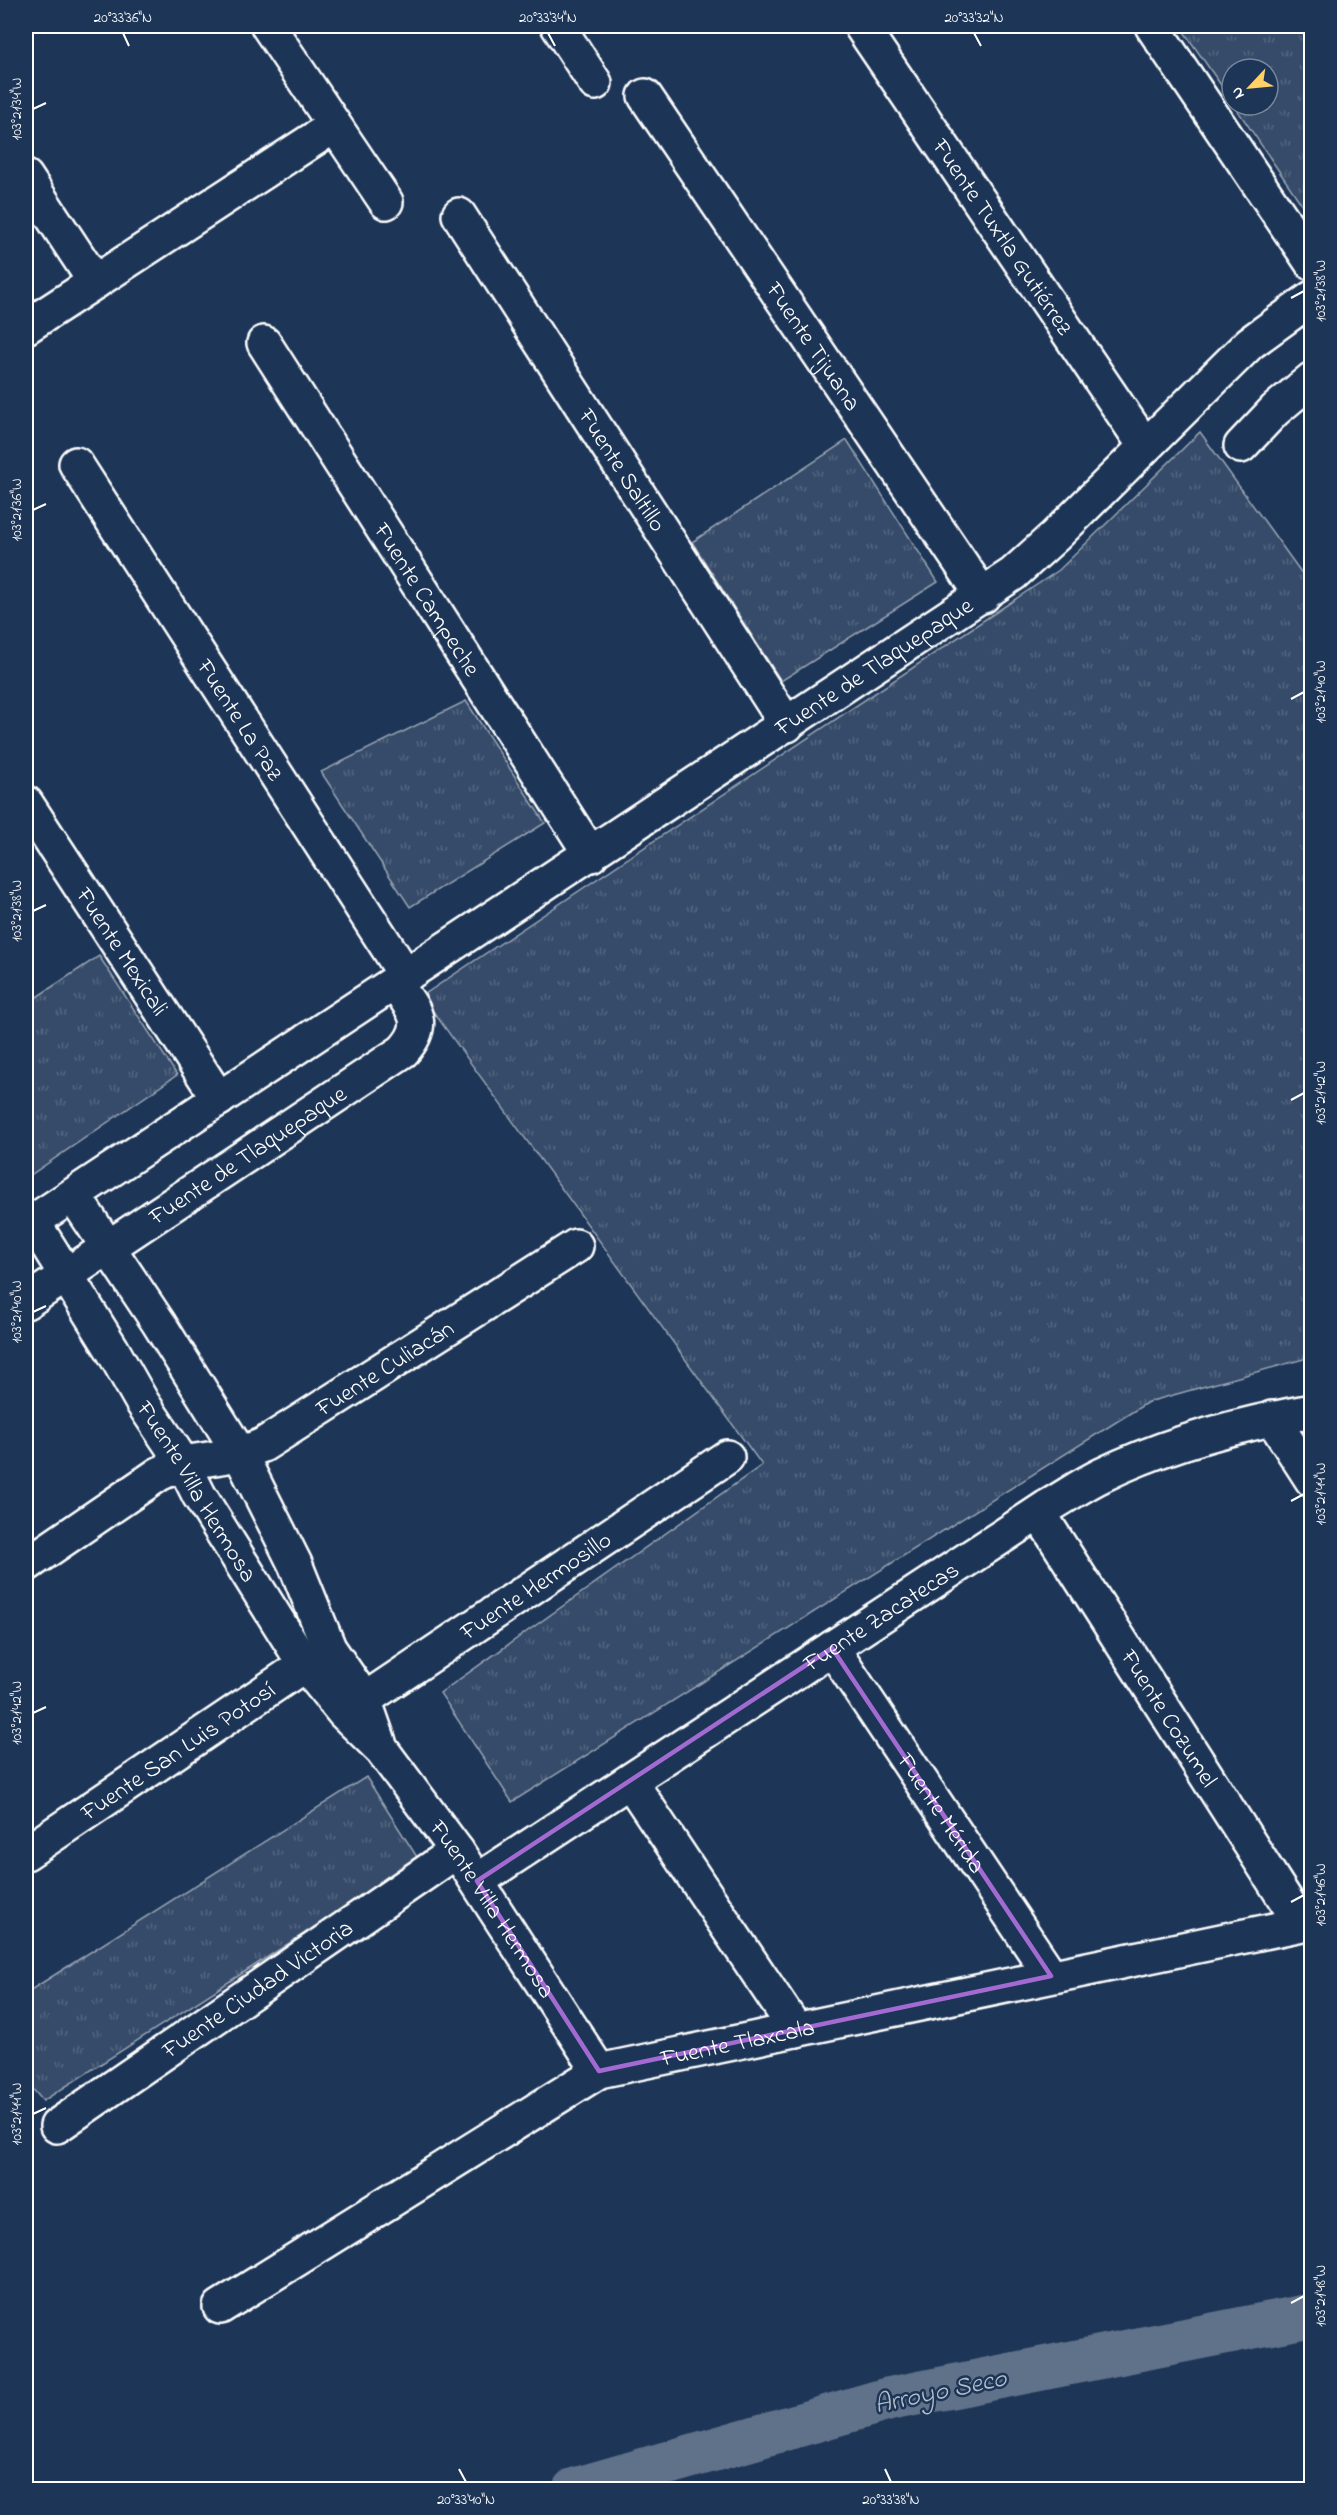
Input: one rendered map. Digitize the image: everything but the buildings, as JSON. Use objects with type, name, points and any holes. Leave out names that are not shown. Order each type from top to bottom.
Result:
[{"type":"street","points":[[268,26],[386,202]]},
{"type":"street","points":[[558,26],[595,83]]},
{"type":"street","name":"Fuente Tuxtla Gutiérrez","points":[[861,26],[1145,446]]},
{"type":"street","points":[[1152,26],[1311,263]]},
{"type":"street","name":"Fuente Tijuana","points":[[645,96],[982,596]]},
{"type":"street","points":[[26,327],[334,126]]},
{"type":"street","points":[[26,177],[95,282]]},
{"type":"street","name":"Fuente Saltillo","points":[[459,215],[787,725]]},
{"type":"street","name":"Fuente de Tlaquepaque","points":[[28,1223],[74,1196],[1013,574],[1055,536],[1250,343],[1311,298]]},
{"type":"street","name":"Fuente Campeche","points":[[264,344],[591,855]]},
{"type":"street","points":[[1241,446],[1275,410],[1311,379]]},
{"type":"street","name":"Fuente La Paz","points":[[76,464],[400,980]]},
{"type":"street","name":"Fuente Mexicali","points":[[26,803],[219,1099]]},
{"type":"street","name":"Fuente de Tlaquepaque","points":[[26,1302],[403,1051],[417,1032],[418,1021],[400,980]]},
{"type":"street","name":"Fuente Villa Hermosa","points":[[74,1196],[184,1362],[240,1454],[295,1564],[317,1656]]},
{"type":"street","name":"Fuente Villa Hermosa","points":[[28,1223],[112,1348],[142,1402],[183,1463],[199,1495],[354,1706],[382,1750],[458,1851],[599,2071]]},
{"type":"street","name":"Fuente Culiacán","points":[[26,1565],[159,1474],[183,1463],[240,1454],[263,1445],[576,1246]]},
{"type":"street","name":"Fuente Zacatecas","points":[[477,1881],[1039,1513],[1101,1475],[1229,1428],[1311,1411]]},
{"type":"street","points":[[1272,1418],[1311,1480]]},
{"type":"street","name":"Fuente Hermosillo","points":[[354,1706],[727,1457]]},
{"type":"street","name":"Fuente Cozumel","points":[[1039,1513],[1306,1923]]},
{"type":"street","name":"Fuente Mérida","points":[[832,1648],[1051,1976]]},
{"type":"street","name":"Fuente San Luis Potosí","points":[[26,1853],[317,1656]]},
{"type":"street","points":[[630,1781],[796,2030]]},
{"type":"street","name":"Fuente Ciudad Victoria","points":[[57,2126],[458,1851]]},
{"type":"street","name":"Fuente Tlaxcala","points":[[220,2307],[599,2071],[1306,1923]]},
{"type":"highlighted area","points":[[832,1648],[1051,1976],[599,2071],[477,1881]]},
{"type":"green space","points":[[1180,26],[1311,26],[1311,218],[1242,117],[1280,117],[1280,57],[1220,57],[1220,84]]},
{"type":"green space","points":[[1200,432],[1311,586],[1311,1357],[1148,1402],[512,1802],[440,1693],[762,1465],[422,996],[1059,570]]},
{"type":"green space","points":[[847,440],[938,582],[781,681],[692,542]]},
{"type":"green space","points":[[466,701],[545,823],[410,907],[321,772]]},
{"type":"green space","points":[[99,956],[177,1075],[26,1178],[26,1004]]},
{"type":"green space","points":[[366,1777],[419,1860],[43,2101],[26,2081],[26,1993]]},
{"type":"waterway","name":"Arroyo Seco","points":[[574,2490],[889,2399],[1312,2315]]}]
